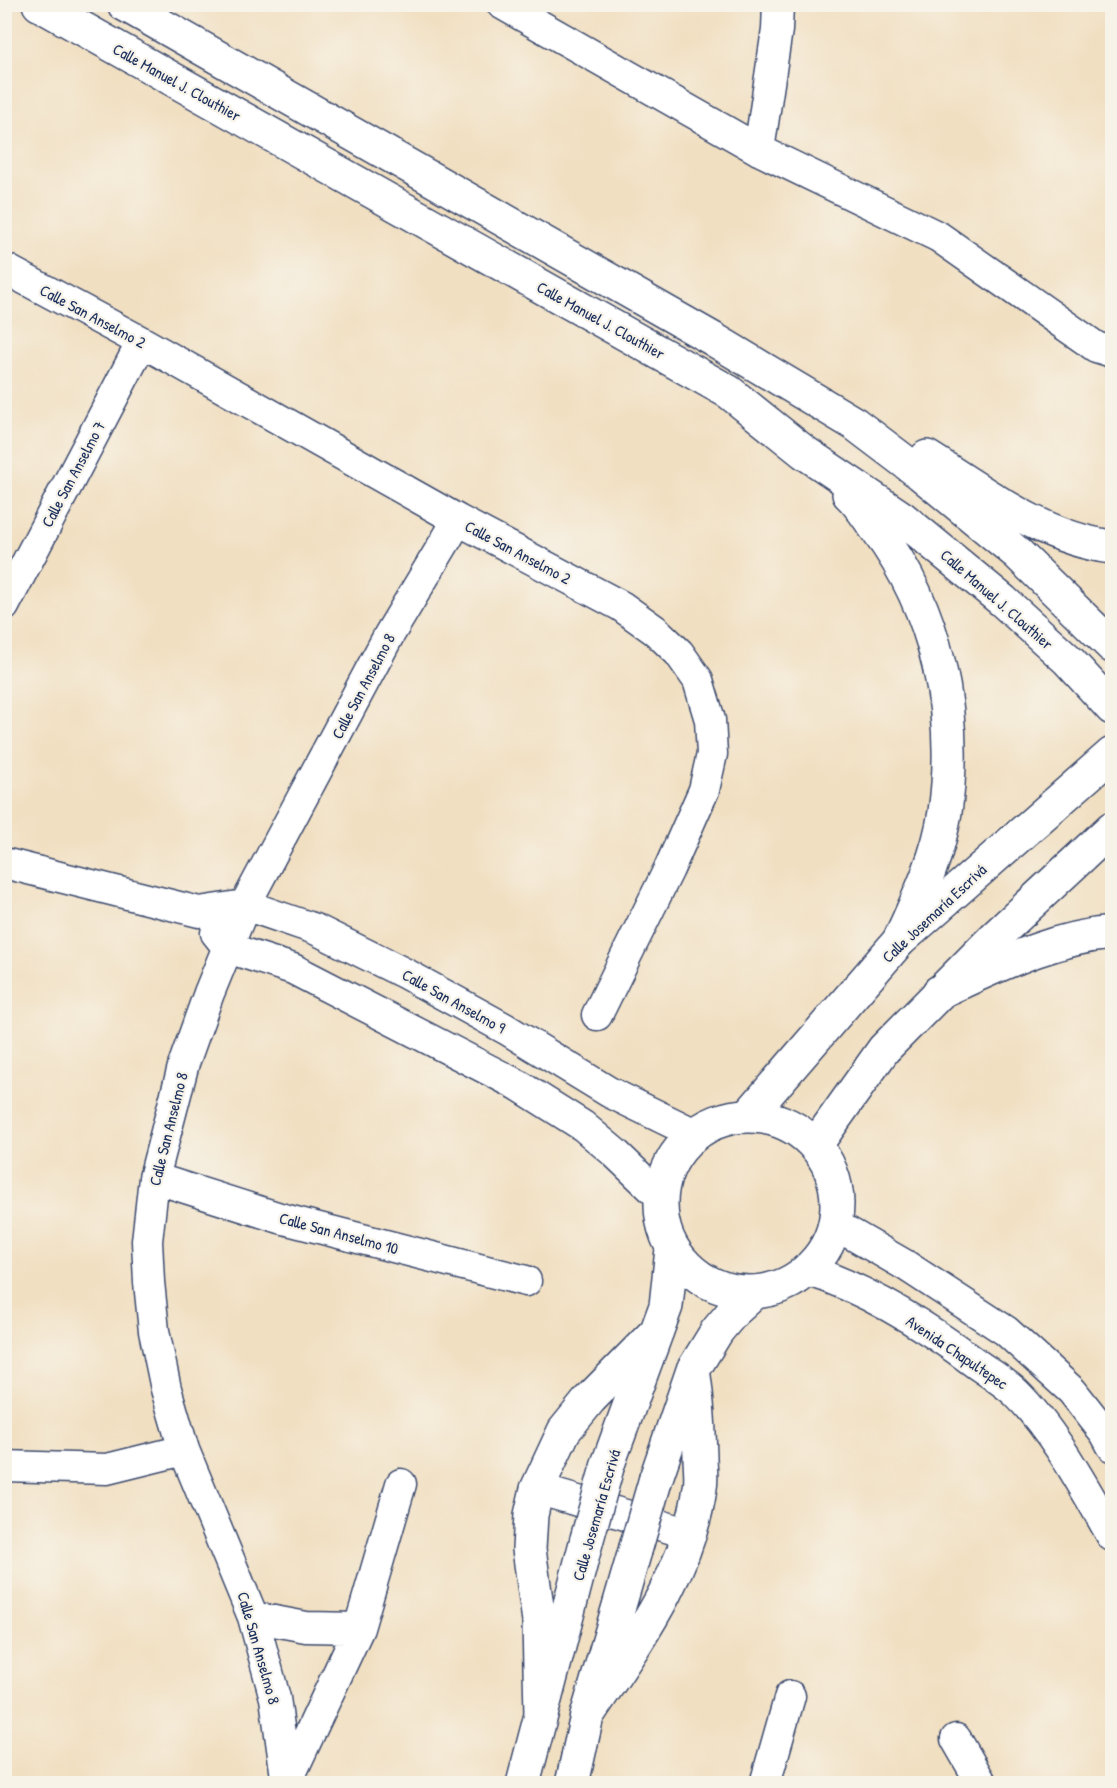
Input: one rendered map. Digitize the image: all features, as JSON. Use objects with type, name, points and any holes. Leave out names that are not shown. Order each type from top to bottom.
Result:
[{"type":"main road","name":"Calle Manuel J. Clouthier","points":[[39,4],[729,392],[804,452],[902,518],[1003,601],[1068,660],[1113,708]]},
{"type":"main road","points":[[124,4],[702,333],[855,424],[921,474],[1017,553],[1113,646]]},
{"type":"main road","points":[[855,424],[882,430],[905,442],[1053,533],[1113,548]]},
{"type":"main road","points":[[804,452],[853,498],[894,552],[924,613],[943,678],[950,746],[945,813],[928,879],[899,941]]},
{"type":"main road","name":"Calle Josemaría Escrivá","points":[[748,1116],[899,941],[1113,754]]},
{"type":"main road","points":[[815,1146],[884,1049],[1011,921],[1113,828]]},
{"type":"main road","points":[[939,992],[1013,959],[1059,942],[1113,933]]},
{"type":"main road","points":[[748,1116],[767,1118],[785,1124],[801,1133],[815,1146],[827,1163],[834,1183],[837,1203],[834,1224],[828,1241],[807,1270],[791,1281],[755,1292],[735,1291],[717,1286],[699,1277],[684,1264],[672,1249],[663,1223],[661,1197],[664,1179],[671,1162],[695,1134],[720,1121],[748,1116]]},
{"type":"main road","name":"Calle Josemaría Escrivá","points":[[523,1784],[608,1464],[666,1306],[672,1249]]},
{"type":"main road","points":[[572,1784],[587,1716],[656,1478],[693,1370],[717,1331],[755,1292]]},
{"type":"main road","points":[[542,1715],[539,1621],[529,1549],[531,1515],[537,1489],[564,1431],[590,1399],[657,1331]]},
{"type":"main road","points":[[587,1716],[671,1584],[690,1534],[701,1487],[698,1401],[693,1370]]},
{"type":"street","points":[[502,4],[759,150],[939,237],[1096,347],[1113,352]]},
{"type":"street","points":[[759,150],[777,30],[778,4]]},
{"type":"street","name":"Calle San Anselmo 2","points":[[4,268],[142,342],[458,520],[621,606],[656,631],[680,653],[698,680],[710,720],[712,754],[704,790],[669,869],[597,1015]]},
{"type":"street","name":"Calle San Anselmo 7","points":[[4,606],[142,342]]},
{"type":"street","name":"Calle San Anselmo 8","points":[[287,1783],[275,1698],[253,1617],[184,1450],[166,1389],[154,1331],[149,1282],[147,1241],[154,1178],[184,1063],[208,993],[245,905],[389,635],[458,520]]},
{"type":"street","name":"Calle San Anselmo 9","points":[[4,863],[199,912],[245,905],[315,929],[406,974],[506,1029],[609,1092],[695,1134]]},
{"type":"street","points":[[199,912],[228,948],[293,969],[518,1085],[583,1126],[661,1197]]},
{"type":"street","name":"Calle San Anselmo 10","points":[[154,1178],[280,1218],[526,1281]]},
{"type":"street","points":[[834,1224],[905,1265],[1006,1330],[1072,1391],[1113,1446]]},
{"type":"street","name":"Avenida Chapultepec","points":[[807,1270],[840,1281],[872,1296],[949,1343],[1014,1392],[1043,1426],[1074,1470],[1113,1536]]},
{"type":"street","points":[[4,1466],[107,1468],[184,1450]]},
{"type":"street","name":"Calle San Anselmo 8","points":[[287,1783],[359,1628],[401,1484]]},
{"type":"street","points":[[537,1489],[690,1534]]},
{"type":"street","points":[[253,1617],[306,1627],[359,1628]]},
{"type":"street","points":[[765,1784],[790,1696]]},
{"type":"street","points":[[956,1739],[982,1784]]}]
